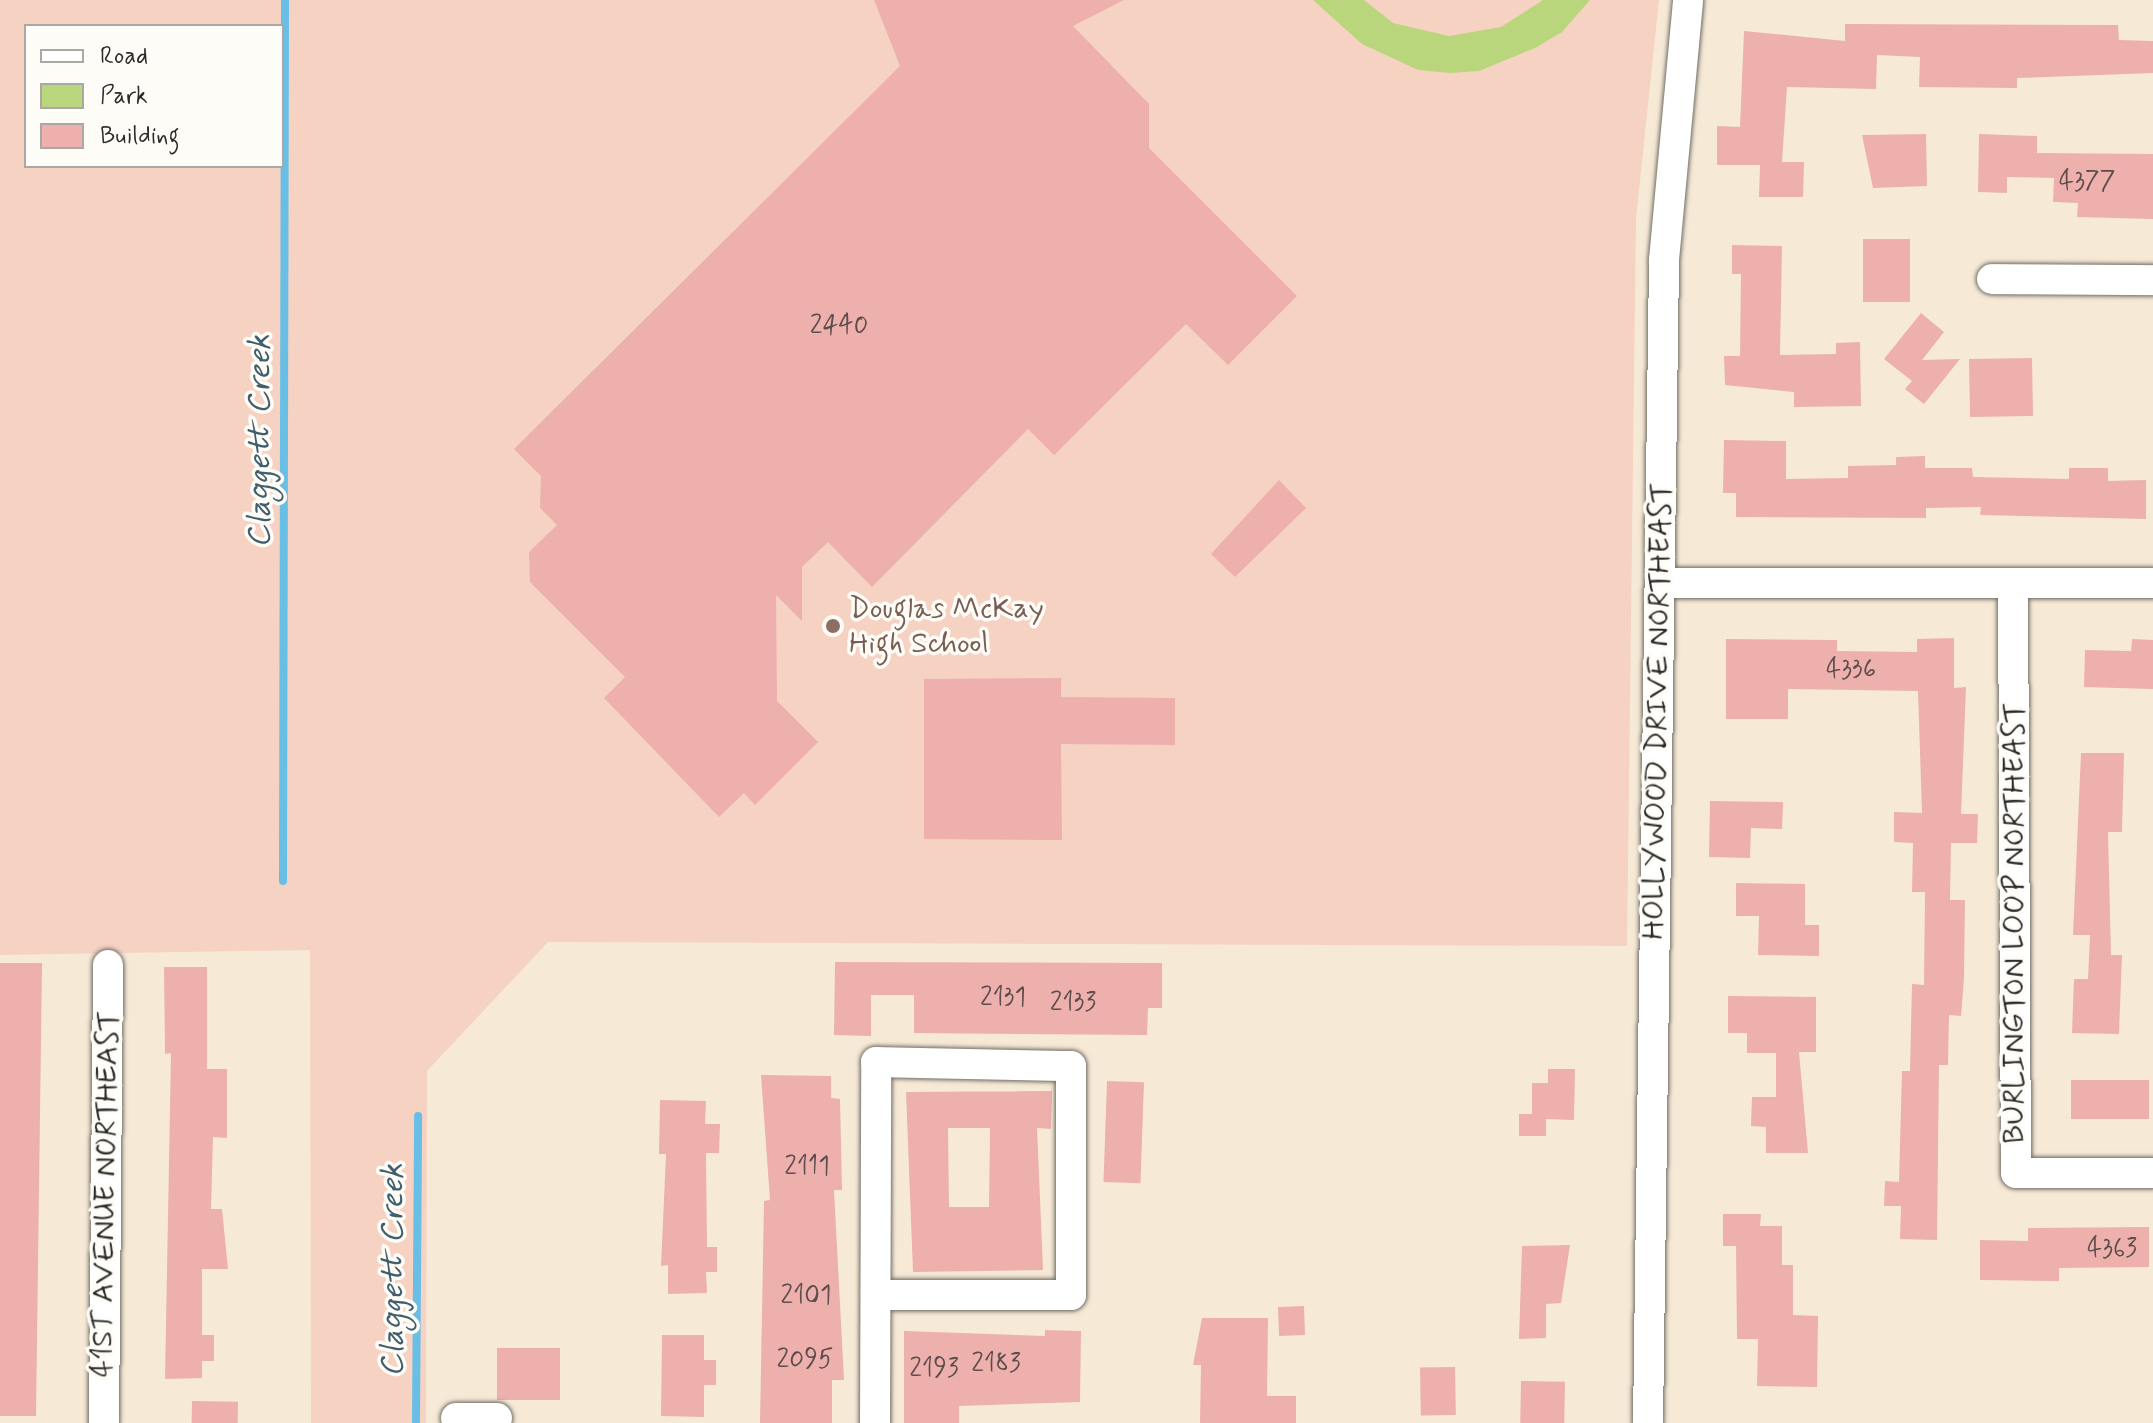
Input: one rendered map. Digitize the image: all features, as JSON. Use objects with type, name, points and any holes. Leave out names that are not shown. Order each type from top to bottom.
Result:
[{"type":"street","name":"HOLLYWOOD DRIVE NORTHEAST","points":[[1648,1423],[1668,173],[1688,0]]},
{"type":"street","points":[[1992,279],[2153,280]]},
{"type":"street","points":[[1660,583],[2153,583]]},
{"type":"street","name":"BURLINGTON LOOP NORTHEAST","points":[[2013,584],[2016,1173],[2153,1173]]},
{"type":"street","name":"41ST AVENUE NORTHEAST","points":[[104,1423],[108,965]]},
{"type":"street","points":[[875,1423],[876,1062],[1071,1066],[1071,1295],[876,1295]]},
{"type":"street","points":[[456,1418],[497,1418]]},
{"type":"shaded area","name":"Douglas McKay High School","points":[[0,0],[1659,0],[1636,219],[1627,946],[548,942],[427,1071],[426,1423],[311,1423],[310,950],[0,955]]},
{"type":"green space","points":[[1313,0],[1364,0],[1393,23],[1449,36],[1501,27],[1543,0],[1590,0],[1562,32],[1535,48],[1479,71],[1450,73],[1418,70],[1362,44]]},
{"type":"building","points":[[874,0],[1124,0],[1073,26],[1149,104],[1149,148],[1297,296],[1228,365],[1186,324],[1054,455],[1028,429],[872,587],[828,542],[802,567],[802,621],[776,595],[777,701],[818,742],[755,805],[744,793],[719,817],[604,698],[625,677],[530,582],[529,552],[557,525],[540,508],[541,476],[514,449],[900,66]]},
{"type":"building","points":[[1845,24],[2118,25],[2119,40],[2153,41],[2153,73],[2017,78],[2017,88],[1919,87],[1920,57],[1877,55],[1876,89],[1787,87],[1782,162],[1804,162],[1803,197],[1759,197],[1760,165],[1717,165],[1717,126],[1740,127],[1744,31],[1845,41]]},
{"type":"building","points":[[1926,134],[1927,186],[1873,188],[1862,135]]},
{"type":"building","points":[[1979,134],[2037,136],[2037,153],[2153,154],[2153,219],[2077,217],[2078,203],[2053,202],[2054,178],[2007,177],[2007,193],[1978,192]]},
{"type":"building","points":[[1863,239],[1910,239],[1910,302],[1863,302]]},
{"type":"building","points":[[1732,245],[1782,246],[1780,355],[1836,354],[1836,343],[1860,342],[1861,406],[1794,407],[1794,392],[1725,385],[1724,356],[1740,356],[1741,274],[1732,274]]},
{"type":"building","points":[[1921,313],[1944,332],[1922,360],[1960,359],[1924,404],[1905,389],[1912,381],[1884,359]]},
{"type":"building","points":[[2032,358],[2033,416],[1970,417],[1969,359]]},
{"type":"building","points":[[1724,440],[1786,441],[1786,479],[1848,478],[1848,466],[1896,465],[1896,457],[1925,456],[1925,468],[1972,468],[1973,477],[2069,479],[2069,468],[2108,468],[2108,481],[2146,480],[2146,519],[1980,515],[1981,507],[1926,508],[1926,518],[1736,517],[1736,493],[1723,493]]},
{"type":"building","points":[[1279,480],[1306,508],[1235,577],[1211,554]]},
{"type":"building","points":[[1954,638],[1954,688],[1966,687],[1961,814],[1978,814],[1977,843],[1951,843],[1950,900],[1965,900],[1964,978],[1961,1016],[1949,1015],[1948,1065],[1939,1065],[1937,1240],[1900,1239],[1901,1206],[1884,1206],[1885,1181],[1899,1182],[1902,1071],[1910,1071],[1912,984],[1924,985],[1925,892],[1912,892],[1913,843],[1894,842],[1894,812],[1922,813],[1918,691],[1788,689],[1788,719],[1726,719],[1726,639],[1837,640],[1837,651],[1917,652],[1917,639]]},
{"type":"building","points":[[2132,639],[2153,640],[2153,689],[2084,687],[2085,650],[2131,651]]},
{"type":"building","points":[[1061,678],[1061,697],[1175,698],[1175,745],[1061,744],[1062,840],[924,839],[924,679]]},
{"type":"building","points":[[2081,753],[2124,753],[2122,832],[2108,832],[2111,955],[2122,955],[2119,1034],[2072,1033],[2074,979],[2088,979],[2090,935],[2073,935]]},
{"type":"building","points":[[1710,801],[1783,802],[1782,829],[1751,828],[1750,858],[1709,857]]},
{"type":"building","points":[[1736,883],[1805,884],[1805,925],[1819,925],[1819,956],[1758,955],[1759,916],[1736,916]]},
{"type":"building","points":[[835,962],[1162,963],[1162,1008],[1148,1008],[1147,1035],[914,1033],[914,995],[871,995],[871,1036],[834,1035]]},
{"type":"building","points":[[0,963],[42,963],[36,1416],[0,1416]]},
{"type":"building","points":[[164,967],[207,967],[207,1069],[227,1069],[227,1138],[213,1137],[211,1209],[222,1209],[228,1269],[202,1269],[202,1335],[214,1335],[214,1361],[202,1361],[202,1378],[165,1379],[171,1053],[165,1054]]},
{"type":"building","points":[[1728,996],[1816,997],[1816,1052],[1799,1052],[1808,1153],[1766,1153],[1766,1127],[1751,1126],[1752,1097],[1776,1097],[1776,1053],[1747,1053],[1747,1033],[1728,1033]]},
{"type":"building","points":[[1548,1069],[1575,1069],[1574,1120],[1546,1119],[1546,1136],[1519,1136],[1519,1114],[1532,1114],[1532,1083],[1548,1083]]},
{"type":"building","points":[[761,1075],[831,1076],[831,1098],[840,1099],[842,1190],[834,1190],[844,1380],[832,1380],[832,1423],[760,1423],[764,1201],[770,1200]]},
{"type":"building","points":[[2071,1080],[2149,1080],[2149,1119],[2071,1119]]},
{"type":"building","points":[[1107,1081],[1144,1082],[1140,1183],[1103,1182]]},
{"type":"building","points":[[1052,1091],[1051,1129],[1037,1128],[1043,1270],[913,1272],[906,1092]],"holes":[[[948,1128],[990,1128],[989,1207],[949,1207]]]},
{"type":"building","points":[[660,1100],[706,1101],[705,1124],[720,1124],[719,1153],[706,1153],[707,1247],[717,1247],[717,1272],[706,1272],[707,1293],[668,1294],[668,1265],[661,1266],[666,1154],[659,1154]]},
{"type":"building","points":[[1723,1214],[1761,1214],[1760,1226],[1782,1226],[1782,1265],[1793,1265],[1793,1315],[1818,1316],[1817,1387],[1757,1386],[1758,1339],[1737,1339],[1736,1246],[1723,1246]]},
{"type":"building","points":[[2149,1227],[2149,1267],[2059,1268],[2059,1281],[1980,1280],[1980,1240],[2028,1241],[2028,1228]]},
{"type":"building","points":[[1570,1245],[1561,1303],[1546,1304],[1546,1338],[1519,1339],[1522,1246]]},
{"type":"building","points":[[1304,1306],[1305,1335],[1279,1336],[1278,1307]]},
{"type":"building","points":[[1202,1318],[1268,1318],[1267,1396],[1296,1396],[1296,1423],[1200,1423],[1201,1365],[1193,1365]]},
{"type":"building","points":[[1045,1330],[1081,1331],[1080,1402],[959,1406],[959,1423],[904,1423],[904,1331],[1045,1336]]},
{"type":"building","points":[[662,1335],[704,1335],[704,1360],[716,1360],[716,1385],[704,1385],[704,1417],[661,1416]]},
{"type":"building","points":[[497,1348],[560,1348],[560,1400],[497,1400]]},
{"type":"building","points":[[1455,1367],[1456,1415],[1421,1416],[1420,1368]]},
{"type":"building","points":[[1521,1381],[1565,1382],[1564,1423],[1520,1423]]},
{"type":"building","points":[[192,1401],[238,1402],[238,1423],[192,1423]]},
{"type":"waterway","name":"Claggett Creek","points":[[283,881],[285,0]]},
{"type":"waterway","name":"Claggett Creek","points":[[416,1423],[418,1116]]},
{"type":"place","name":"Douglas McKay High School","points":[[833,626]]}]
